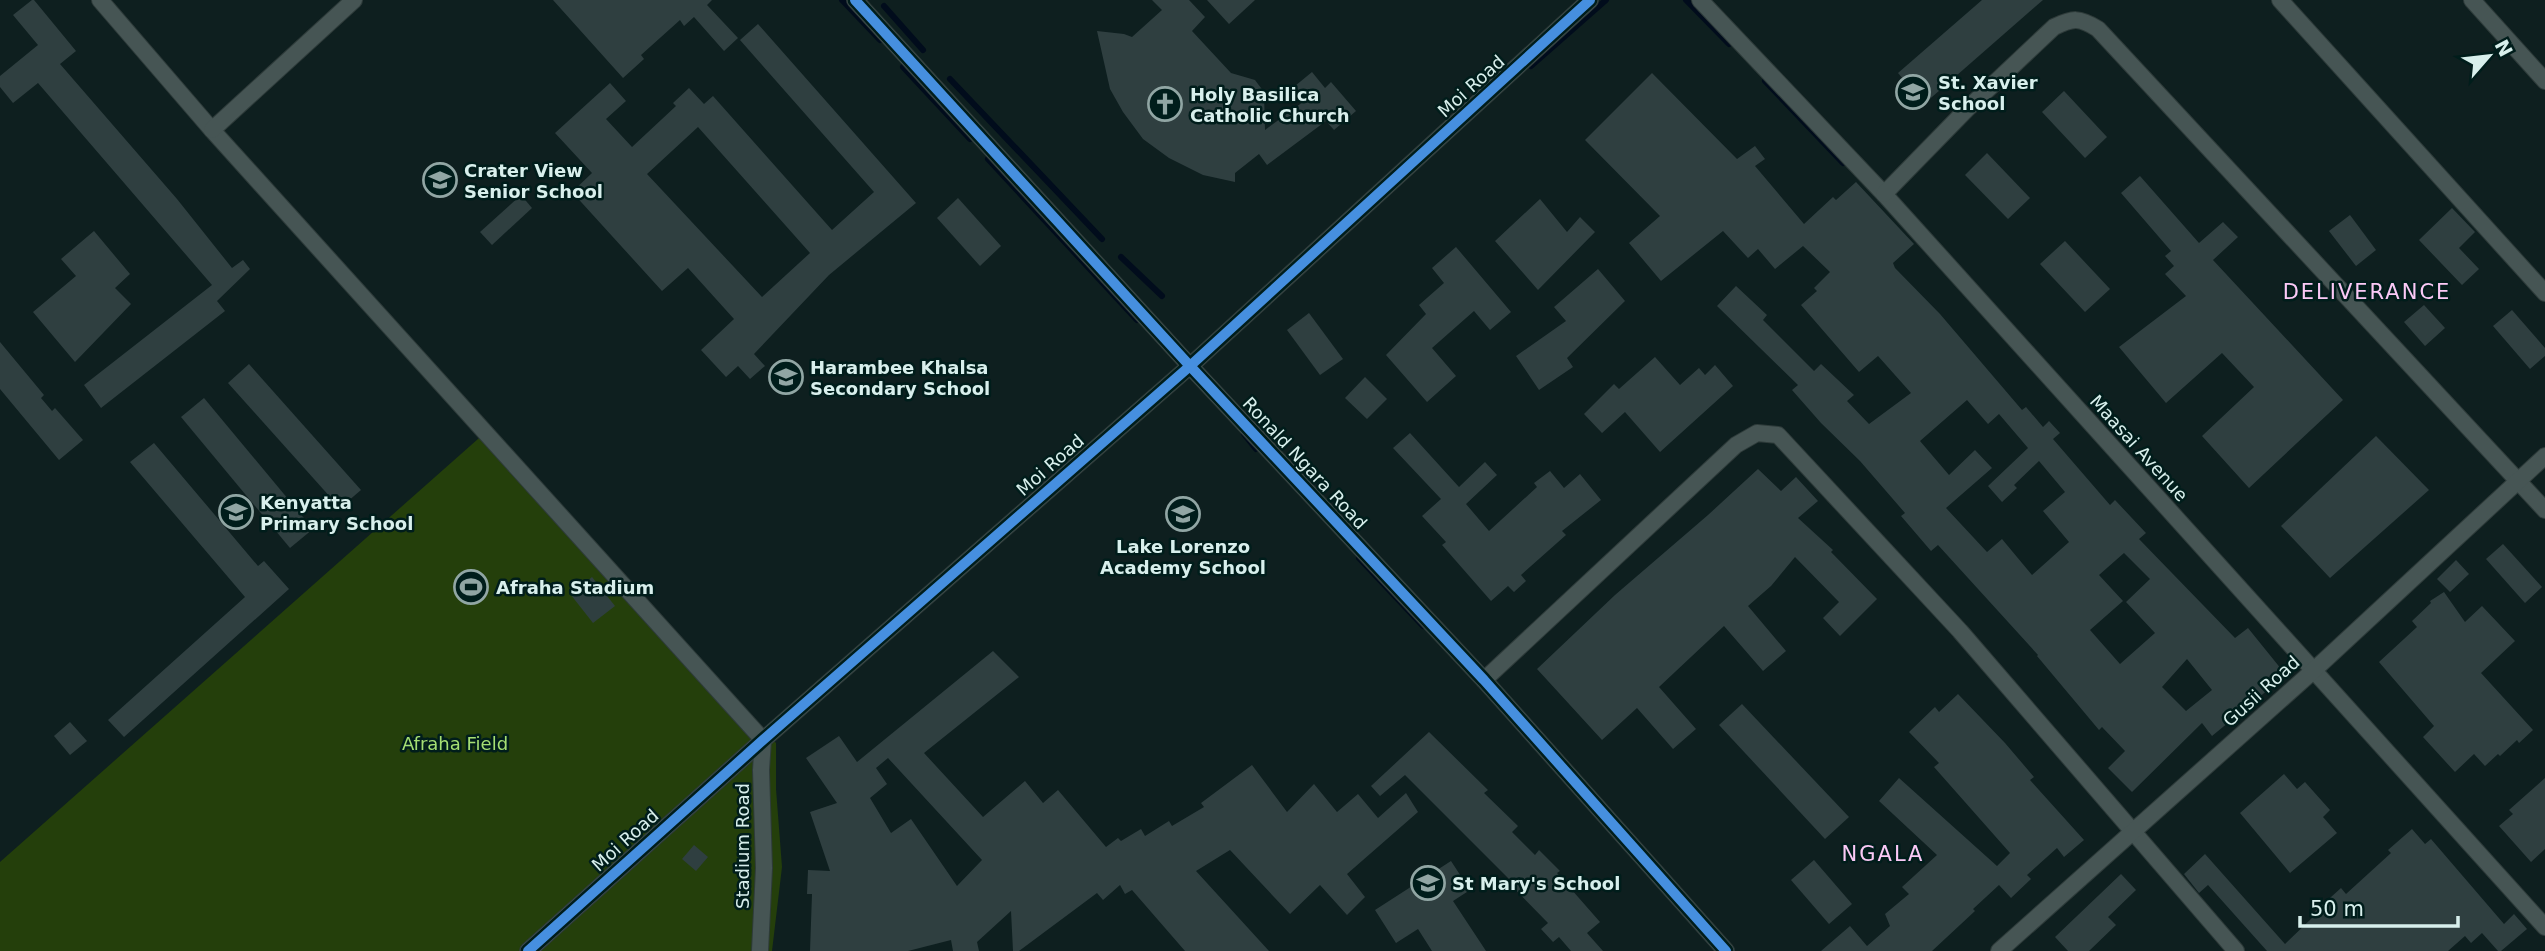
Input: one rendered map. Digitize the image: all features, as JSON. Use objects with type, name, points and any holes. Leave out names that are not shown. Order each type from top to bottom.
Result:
[{"type":"street","points":[[100,0],[212,130],[763,740]]},
{"type":"street","points":[[212,130],[354,0]]},
{"type":"street","name":"Ronald Ngara Road","points":[[856,0],[1190,366],[1484,680],[1726,951]]},
{"type":"street","name":"Moi Road","points":[[528,951],[763,740],[1190,366],[1590,0]]},
{"type":"street","name":"Maasai Avenue","points":[[1700,0],[1884,194],[2545,927]]},
{"type":"street","points":[[2280,0],[2545,293]]},
{"type":"street","points":[[2472,0],[2545,81]]},
{"type":"street","points":[[1884,194],[1967,109],[2054,27],[2071,19],[2085,21],[2098,29],[2545,510]]},
{"type":"street","points":[[1484,680],[1736,445],[1757,433],[1778,435],[1960,632],[2236,951]]},
{"type":"street","name":"Gusii Road","points":[[1998,951],[2313,671],[2545,456]]},
{"type":"street","name":"Stadium Road","points":[[760,951],[764,868],[761,770],[763,740]]},
{"type":"green space","name":"Afraha Field","points":[[487,431],[776,743],[776,789],[782,867],[772,951],[0,951],[0,862]]},
{"type":"building","points":[[32,0],[76,51],[60,64],[177,199],[232,268],[243,260],[250,269],[217,301],[225,311],[101,408],[84,385],[212,285],[38,83],[13,103],[0,87],[0,76],[38,45],[13,15]]},
{"type":"building","points":[[553,0],[712,0],[707,5],[738,38],[724,51],[694,17],[684,26],[680,20],[641,55],[644,59],[623,78]]},
{"type":"building","points":[[1152,0],[1189,0],[1205,17],[1192,31],[1231,73],[1255,80],[1264,92],[1265,130],[1307,99],[1295,86],[1312,72],[1325,88],[1331,82],[1356,111],[1334,130],[1326,121],[1267,165],[1259,154],[1235,173],[1235,182],[1203,175],[1169,158],[1143,139],[1123,112],[1110,89],[1097,31],[1132,37],[1162,10]]},
{"type":"building","points":[[1207,0],[1255,0],[1229,24]]},
{"type":"building","points":[[1982,0],[2043,0],[1924,104],[1898,73]]},
{"type":"building","points":[[758,24],[916,203],[829,275],[754,354],[765,366],[750,379],[738,366],[726,377],[701,350],[734,319],[688,268],[662,291],[572,192],[592,173],[555,133],[610,83],[626,101],[606,119],[632,147],[676,106],[673,103],[689,88],[704,104],[713,96],[832,230],[874,192],[740,40]],"holes":[[[698,127],[810,253],[762,297],[647,174]]]},
{"type":"building","points":[[1652,73],[1737,159],[1755,146],[1765,159],[1755,166],[1804,224],[1833,197],[1836,200],[1856,182],[1914,244],[1893,263],[1895,268],[1940,314],[2022,410],[2026,407],[2043,427],[2049,421],[2060,433],[2053,439],[2110,505],[2115,500],[2146,533],[2139,539],[2235,638],[2248,628],[2286,675],[2212,736],[2202,723],[2132,792],[2108,768],[2125,751],[2102,727],[2099,730],[2038,655],[1938,545],[1931,551],[1901,516],[1905,513],[1792,390],[1798,385],[1717,306],[1736,286],[1767,315],[1763,320],[1814,371],[1821,364],[1854,395],[1847,401],[1869,424],[1911,393],[1878,356],[1859,372],[1801,305],[1817,291],[1814,288],[1830,272],[1803,246],[1775,269],[1758,249],[1748,258],[1723,231],[1661,281],[1629,243],[1660,216],[1585,140]],"holes":[[[1967,400],[1988,424],[1999,414],[2028,448],[1988,486],[2002,502],[2017,488],[2014,485],[2039,461],[2065,492],[2043,511],[2069,542],[2032,575],[2002,539],[1987,552],[1946,508],[1992,468],[1975,450],[1949,475],[1920,441]],[[2124,553],[2150,579],[2126,602],[2155,633],[2120,664],[2090,630],[2123,601],[2099,575]],[[2187,659],[2212,690],[2186,711],[2162,687]]]},
{"type":"building","points":[[2064,91],[2107,137],[2085,158],[2042,112]]},
{"type":"building","points":[[1987,153],[2030,198],[2008,219],[1965,175]]},
{"type":"building","points":[[2140,176],[2199,243],[2223,222],[2238,237],[2213,260],[2343,400],[2249,488],[2202,436],[2254,387],[2222,353],[2166,403],[2119,347],[2186,296],[2165,274],[2174,266],[2165,256],[2171,251],[2121,193]]},
{"type":"building","points":[[521,195],[532,208],[492,245],[480,232]]},
{"type":"building","points":[[958,198],[1001,246],[980,266],[937,218]]},
{"type":"building","points":[[1540,199],[1567,232],[1580,217],[1595,232],[1538,290],[1495,241]]},
{"type":"building","points":[[2452,208],[2475,232],[2459,248],[2479,269],[2462,285],[2419,240]]},
{"type":"building","points":[[2350,215],[2376,250],[2356,266],[2329,231]]},
{"type":"building","points":[[94,231],[130,274],[115,288],[131,304],[75,362],[33,312],[76,276],[61,259]]},
{"type":"building","points":[[2065,241],[2110,289],[2085,312],[2040,264]]},
{"type":"building","points":[[1456,247],[1511,312],[1490,330],[1474,311],[1432,348],[1456,376],[1427,402],[1386,355],[1426,314],[1419,305],[1444,283],[1432,268]]},
{"type":"building","points":[[1598,269],[1625,301],[1567,358],[1573,367],[1539,390],[1516,356],[1566,321],[1554,307]]},
{"type":"building","points":[[2424,305],[2445,328],[2425,346],[2404,322]]},
{"type":"building","points":[[2512,310],[2545,348],[2545,356],[2530,369],[2493,326]]},
{"type":"building","points":[[1309,313],[1343,359],[1320,375],[1287,330]]},
{"type":"building","points":[[0,342],[44,395],[41,398],[52,411],[55,408],[83,440],[59,460],[0,389]]},
{"type":"building","points":[[1655,357],[1680,385],[1699,368],[1705,375],[1715,365],[1733,386],[1660,452],[1625,412],[1602,433],[1584,414],[1614,384],[1619,389]]},
{"type":"building","points":[[249,364],[361,490],[340,508],[228,383]]},
{"type":"building","points":[[1365,377],[1387,399],[1367,419],[1345,398]]},
{"type":"building","points":[[204,398],[313,529],[290,548],[181,417]]},
{"type":"building","points":[[1410,433],[1459,487],[1485,462],[1497,475],[1466,504],[1489,531],[1537,487],[1534,483],[1550,471],[1564,488],[1580,474],[1601,500],[1562,531],[1566,535],[1521,575],[1526,581],[1514,592],[1508,586],[1491,601],[1442,545],[1446,542],[1422,516],[1441,499],[1393,448]]},
{"type":"building","points":[[2376,436],[2429,490],[2330,578],[2281,526]]},
{"type":"building","points":[[154,443],[258,566],[264,561],[289,589],[124,737],[108,720],[245,597],[130,462]]},
{"type":"building","points":[[1758,469],[1781,491],[1796,477],[1818,501],[1798,518],[1833,550],[1831,552],[1877,599],[1840,636],[1823,618],[1839,602],[1795,557],[1771,586],[1748,606],[1786,651],[1763,671],[1724,626],[1659,687],[1696,729],[1673,749],[1637,708],[1602,740],[1537,669],[1615,595]]},
{"type":"building","points":[[2503,544],[2542,587],[2525,603],[2486,559]]},
{"type":"building","points":[[2456,560],[2469,574],[2450,592],[2437,579]]},
{"type":"building","points":[[592,577],[615,606],[593,623],[571,595]]},
{"type":"building","points":[[2444,592],[2465,622],[2482,606],[2515,641],[2481,673],[2533,730],[2485,766],[2474,754],[2455,772],[2423,737],[2434,726],[2379,662],[2417,627],[2412,621],[2430,601]]},
{"type":"building","points":[[993,651],[1019,677],[924,753],[983,817],[1025,781],[1043,803],[1058,790],[1106,847],[1118,838],[1121,841],[1141,829],[1145,836],[1169,821],[1172,826],[1204,807],[1201,803],[1252,765],[1287,812],[1314,784],[1337,812],[1358,794],[1378,818],[1406,793],[1418,812],[1347,874],[1365,897],[1347,915],[1320,885],[1290,914],[1230,850],[1196,871],[1269,951],[1185,951],[1132,890],[1125,894],[1120,885],[1103,900],[1097,893],[1019,951],[1013,951],[1011,911],[977,942],[979,951],[953,951],[951,940],[908,951],[810,951],[812,894],[807,894],[808,870],[830,871],[810,812],[837,803],[806,758],[839,736],[857,762]],"holes":[[[888,758],[982,860],[957,886],[911,819],[891,833],[870,798],[887,784],[876,768]]]},
{"type":"building","points":[[1958,694],[2005,743],[2034,777],[2030,780],[2084,840],[2064,857],[2057,848],[2027,875],[2031,879],[2011,898],[1999,885],[1932,951],[1821,951],[1850,926],[1867,946],[1890,926],[1885,914],[1909,894],[1902,887],[1937,855],[1879,801],[1899,778],[1997,866],[2010,853],[1934,767],[1939,763],[1909,732],[1935,707],[1939,712]]},
{"type":"building","points":[[1742,704],[1849,817],[1825,839],[1719,725]]},
{"type":"building","points":[[70,722],[87,741],[70,755],[54,736]]},
{"type":"building","points":[[1429,732],[1488,790],[1484,793],[1518,826],[1512,832],[1535,855],[1539,850],[1560,871],[1557,873],[1600,922],[1587,933],[1603,951],[1571,951],[1559,937],[1553,942],[1541,929],[1548,923],[1508,882],[1510,880],[1405,775],[1380,796],[1371,786]]},
{"type":"building","points":[[2284,774],[2297,789],[2305,782],[2330,810],[2323,817],[2337,833],[2290,873],[2240,813]]},
{"type":"building","points":[[2545,778],[2545,849],[2531,862],[2499,826],[2513,814],[2509,810]]},
{"type":"building","points":[[2412,829],[2425,844],[2431,839],[2504,924],[2514,914],[2527,929],[2501,951],[2482,933],[2471,943],[2465,936],[2448,951],[2267,951],[2208,885],[2199,893],[2184,874],[2205,854],[2285,944],[2313,917],[2311,915],[2341,888],[2346,894],[2391,853],[2388,850]]},
{"type":"building","points":[[694,845],[708,857],[696,871],[682,859]]},
{"type":"building","points":[[1814,860],[1852,904],[1829,924],[1791,880]]},
{"type":"building","points":[[1451,861],[1470,890],[1453,901],[1486,951],[1432,951],[1418,929],[1396,943],[1375,910]]},
{"type":"building","points":[[2121,874],[2136,890],[2108,917],[2116,925],[2089,951],[2068,951],[2055,937]]},
{"type":"waterway","points":[[842,0],[880,40]]},
{"type":"waterway","points":[[1531,66],[1606,0]]},
{"type":"waterway","points":[[1686,0],[1729,44]]},
{"type":"waterway","points":[[884,6],[923,50]]},
{"type":"waterway","points":[[903,67],[970,139]]},
{"type":"waterway","points":[[950,79],[1102,239]]},
{"type":"waterway","points":[[1765,81],[1843,163]]},
{"type":"waterway","points":[[988,159],[1137,320]]},
{"type":"waterway","points":[[1121,257],[1162,296]]},
{"type":"waterway","points":[[1244,434],[1256,449]]},
{"type":"waterway","points":[[1359,558],[1423,626]]},
{"type":"cycle path","points":[[855,0],[1190,366],[1484,680],[1726,951]]},
{"type":"cycle path","points":[[528,951],[763,740],[1190,366],[1590,0]]},
{"type":"place","name":"St. Xavier School","points":[[1913,92]]},
{"type":"place","name":"Holy Basilica Catholic Church","points":[[1165,104]]},
{"type":"place","name":"Crater View Senior School","points":[[440,180]]},
{"type":"place","name":"Harambee Khalsa Secondary School","points":[[786,377]]},
{"type":"place","name":"Kenyatta Primary School","points":[[236,512]]},
{"type":"place","name":"Lake Lorenzo Academy School","points":[[1183,514]]},
{"type":"place","name":"Afraha Stadium","points":[[471,587]]},
{"type":"place","name":"St Mary's School","points":[[1428,883]]},
{"type":"district","name":"DELIVERANCE","points":[[2367,292]]},
{"type":"district","name":"NGALA","points":[[1883,854]]}]
